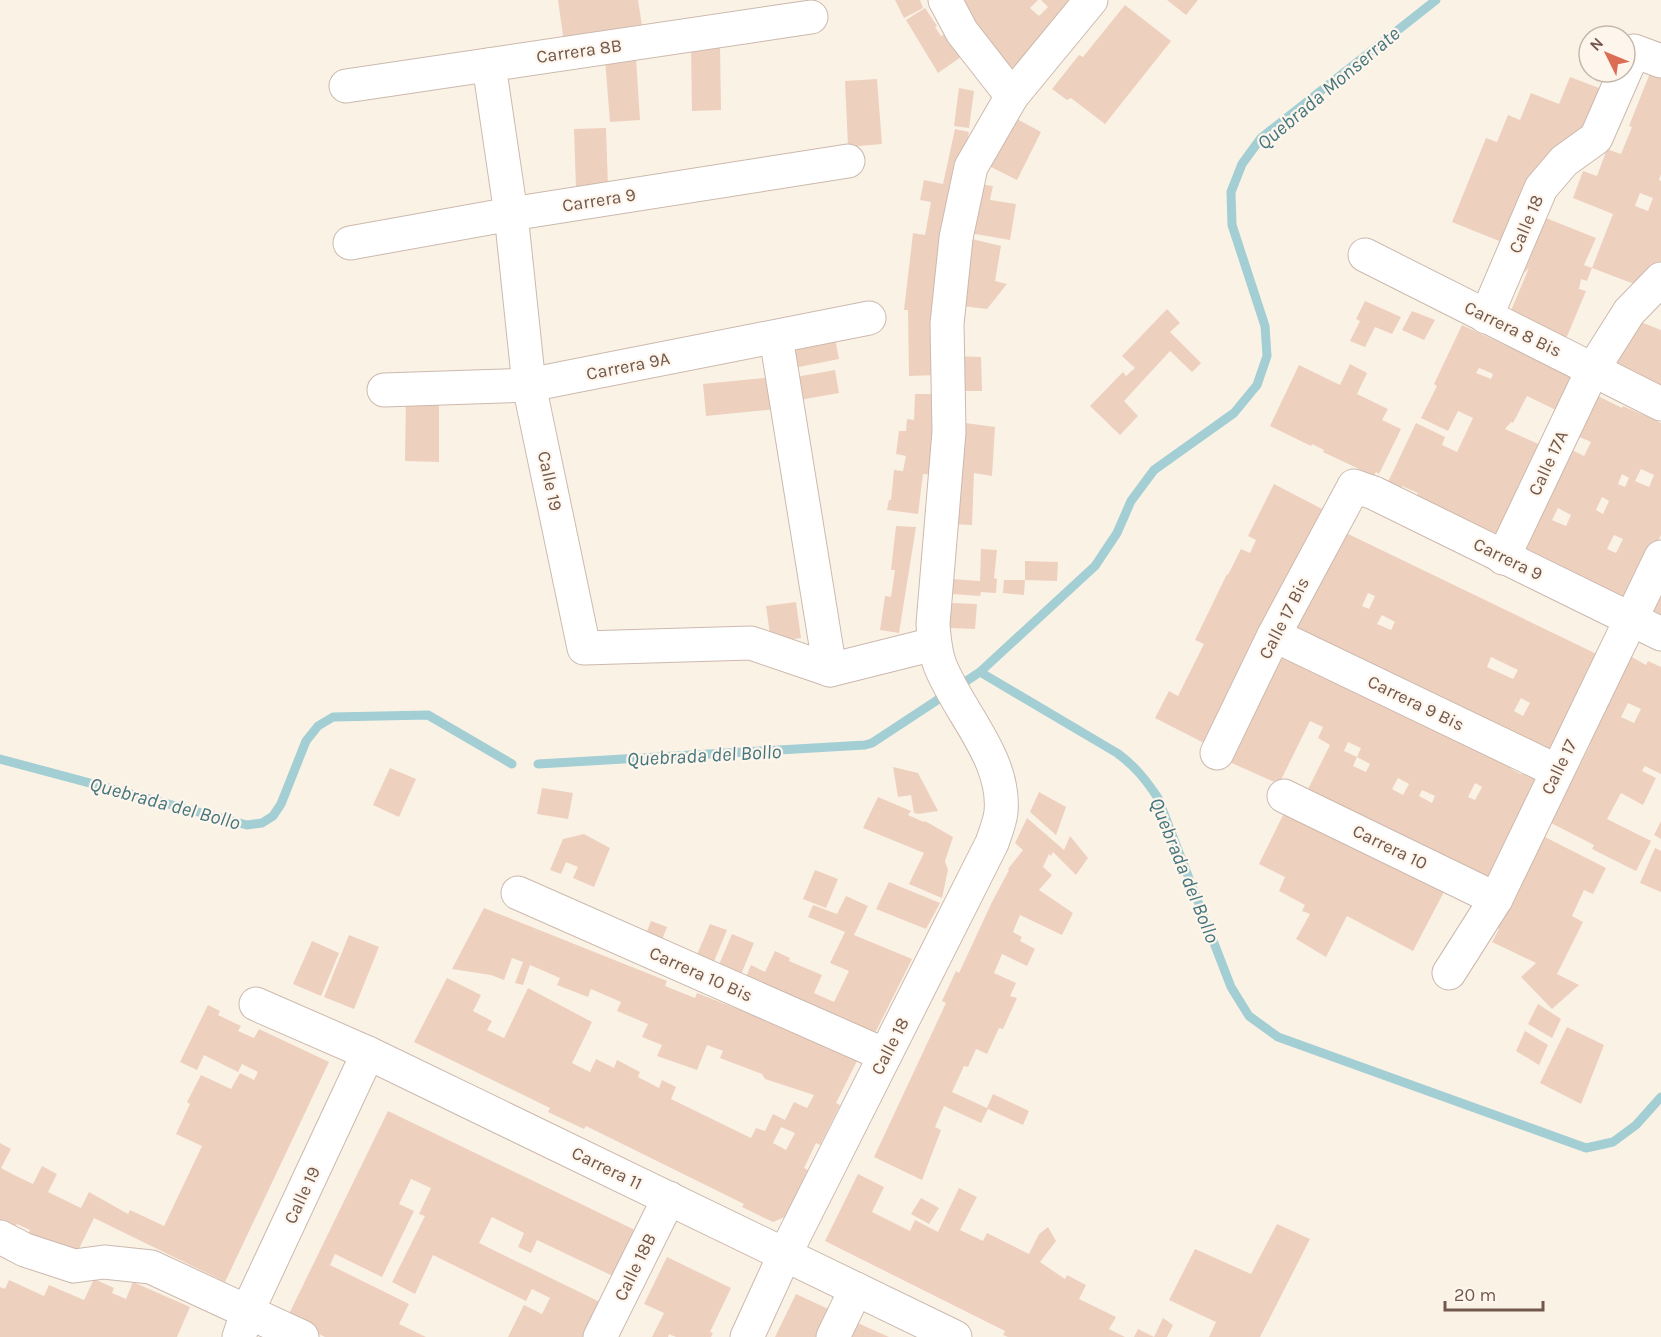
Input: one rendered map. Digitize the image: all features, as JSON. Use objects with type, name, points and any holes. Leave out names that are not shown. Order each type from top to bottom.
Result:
[{"type":"street","points":[[945,0],[962,32],[1012,96]]},
{"type":"street","points":[[776,336],[830,670],[937,655],[933,624],[950,432],[947,324],[956,238],[971,167],[1012,96],[1091,0]]},
{"type":"street","name":"Carrera 8B","points":[[346,86],[811,17]]},
{"type":"street","name":"Calle 18","points":[[1486,317],[1541,188],[1564,161],[1596,138],[1648,56]]},
{"type":"street","name":"Calle 19","points":[[489,65],[511,214],[529,385],[584,648],[750,643],[830,670]]},
{"type":"street","name":"Carrera 9","points":[[350,243],[511,214],[848,161]]},
{"type":"street","name":"Carrera 8 Bis","points":[[1365,255],[1661,404]]},
{"type":"street","points":[[1593,369],[1629,312],[1661,279]]},
{"type":"street","name":"Carrera 9A","points":[[384,390],[529,385],[869,318]]},
{"type":"street","name":"Calle 17A","points":[[1503,558],[1593,369]]},
{"type":"street","name":"Carrera 9","points":[[1354,486],[1374,493],[1661,634]]},
{"type":"street","name":"Calle 17 Bis","points":[[1217,753],[1274,635],[1354,486]]},
{"type":"street","name":"Calle 17","points":[[1449,973],[1496,899],[1661,557]]},
{"type":"street","name":"Carrera 9 Bis","points":[[1274,635],[1557,771]]},
{"type":"street","name":"Calle 18","points":[[747,1337],[785,1254],[992,843],[1001,812],[998,780],[985,748],[937,655]]},
{"type":"street","name":"Carrera 10","points":[[1284,796],[1496,899]]},
{"type":"street","name":"Carrera 10 Bis","points":[[518,893],[885,1055]]},
{"type":"street","name":"Carrera 11","points":[[256,1004],[368,1053],[955,1337]]},
{"type":"street","name":"Calle 19","points":[[244,1324],[368,1053]]},
{"type":"street","name":"Calle 18B","points":[[600,1337],[669,1198]]},
{"type":"street","points":[[0,1237],[26,1250],[74,1266],[104,1262],[151,1267],[244,1324],[302,1337]]},
{"type":"street","points":[[833,1337],[856,1289]]},
{"type":"building","points":[[558,0],[638,0],[643,32],[564,43]]},
{"type":"building","points":[[895,0],[920,0],[923,8],[904,18]]},
{"type":"building","points":[[959,0],[1038,0],[1030,8],[1039,16],[1048,7],[1041,0],[1078,0],[1020,74],[990,48]]},
{"type":"building","points":[[1167,0],[1198,0],[1186,15]]},
{"type":"building","points":[[1125,5],[1171,41],[1105,124],[1071,98],[1067,100],[1052,89],[1079,55],[1083,57]]},
{"type":"building","points":[[925,8],[941,36],[945,34],[961,57],[938,73],[906,20]]},
{"type":"building","points":[[720,47],[721,110],[692,111],[691,48]]},
{"type":"building","points":[[636,58],[640,120],[610,122],[605,60]]},
{"type":"building","points":[[1652,68],[1661,72],[1661,174],[1659,180],[1661,181],[1661,263],[1650,290],[1592,268],[1613,214],[1573,198],[1583,171],[1597,176],[1607,149],[1621,154],[1632,127],[1629,126]],"holes":[[[1640,193],[1653,198],[1648,211],[1635,206]]]},
{"type":"building","points":[[1570,77],[1577,80],[1577,84],[1588,84],[1607,91],[1597,119],[1587,115],[1577,143],[1566,138],[1555,165],[1509,245],[1452,222],[1486,138],[1497,142],[1508,115],[1520,120],[1531,93],[1559,104]]},
{"type":"building","points":[[877,79],[882,144],[848,147],[845,81]]},
{"type":"building","points":[[959,88],[974,91],[969,128],[954,126]]},
{"type":"building","points":[[1015,118],[1041,132],[1017,180],[991,167]]},
{"type":"building","points":[[606,128],[608,187],[576,189],[574,129]]},
{"type":"building","points":[[955,129],[969,132],[954,206],[937,375],[909,376],[908,310],[904,310],[913,233],[925,235],[931,202],[920,200],[924,180],[943,184]]},
{"type":"building","points":[[972,183],[993,186],[990,200],[1016,204],[1010,240],[964,232]]},
{"type":"building","points":[[1546,218],[1596,238],[1584,265],[1592,268],[1587,281],[1581,279],[1579,289],[1586,291],[1563,346],[1506,322],[1529,268],[1524,273]]},
{"type":"building","points":[[964,237],[1001,246],[995,281],[1007,284],[987,309],[953,305]]},
{"type":"building","points":[[1365,301],[1401,317],[1392,334],[1375,327],[1365,347],[1350,341],[1360,321],[1356,319]]},
{"type":"building","points":[[1167,309],[1180,323],[1170,332],[1201,363],[1192,372],[1170,351],[1124,401],[1138,416],[1120,435],[1090,406],[1123,372],[1126,376],[1135,368],[1122,356]]},
{"type":"building","points":[[1412,311],[1435,320],[1424,340],[1402,330]]},
{"type":"building","points":[[1638,321],[1661,330],[1661,399],[1605,373]]},
{"type":"building","points":[[1462,325],[1582,381],[1566,415],[1527,396],[1513,423],[1511,422],[1505,429],[1545,447],[1503,541],[1414,502],[1418,493],[1402,486],[1400,490],[1387,484],[1416,423],[1445,437],[1442,445],[1457,452],[1473,418],[1458,411],[1448,431],[1421,418],[1437,386],[1434,384]],"holes":[[[1479,368],[1493,374],[1491,379],[1476,373]]]},
{"type":"building","points":[[834,333],[839,359],[789,369],[784,344]]},
{"type":"building","points":[[953,356],[981,357],[982,391],[953,391]]},
{"type":"building","points":[[1350,364],[1367,373],[1357,394],[1388,409],[1382,420],[1401,429],[1379,474],[1376,472],[1374,476],[1323,452],[1324,450],[1312,444],[1311,446],[1270,426],[1299,365],[1340,385]]},
{"type":"building","points":[[835,370],[839,393],[794,401],[790,378]]},
{"type":"building","points":[[774,377],[777,409],[706,416],[703,384]]},
{"type":"building","points":[[915,394],[938,394],[941,475],[923,474],[918,514],[887,510],[889,500],[891,500],[894,470],[903,471],[906,456],[896,454],[899,431],[906,431],[907,419],[914,420]]},
{"type":"building","points":[[1596,395],[1661,423],[1661,535],[1626,610],[1519,554],[1570,449],[1584,456],[1591,442],[1577,436]],"holes":[[[1641,469],[1654,475],[1649,487],[1635,481]],[[1622,474],[1629,478],[1625,487],[1618,484]],[[1602,497],[1609,501],[1603,514],[1596,510]],[[1558,508],[1571,515],[1566,526],[1552,520]],[[1614,535],[1623,539],[1616,553],[1607,549]]]},
{"type":"building","points":[[406,396],[439,396],[439,462],[405,461]]},
{"type":"building","points":[[958,422],[995,427],[992,476],[974,473],[972,525],[952,524]]},
{"type":"building","points":[[1274,484],[1326,511],[1208,745],[1155,718],[1169,691],[1178,696],[1204,644],[1195,640],[1241,549],[1250,553],[1256,540],[1248,536]]},
{"type":"building","points":[[896,526],[916,527],[899,633],[880,630],[885,596],[891,597],[895,570],[891,570]]},
{"type":"building","points":[[1342,531],[1605,658],[1554,763],[1288,637]],"holes":[[[1368,593],[1375,596],[1369,609],[1362,606]],[[1382,615],[1395,622],[1391,630],[1377,624]],[[1491,657],[1518,670],[1513,679],[1487,667]],[[1521,698],[1530,703],[1523,716],[1514,711]]]},
{"type":"building","points":[[981,549],[997,550],[994,578],[997,579],[996,593],[981,592],[980,596],[952,594],[952,579],[980,581]]},
{"type":"building","points":[[1025,561],[1058,562],[1057,581],[1025,580]]},
{"type":"building","points":[[1004,580],[1025,580],[1024,595],[1003,593]]},
{"type":"building","points":[[1661,590],[1661,626],[1647,619]]},
{"type":"building","points":[[796,602],[801,638],[771,642],[766,606]]},
{"type":"building","points":[[951,603],[977,604],[975,629],[950,628]]},
{"type":"building","points":[[1277,650],[1512,767],[1511,769],[1521,774],[1527,774],[1546,783],[1496,896],[1303,799],[1330,745],[1318,738],[1323,727],[1310,721],[1279,784],[1225,760]],"holes":[[[1348,742],[1361,748],[1357,757],[1344,751]],[[1357,757],[1370,764],[1366,772],[1353,766]],[[1398,778],[1409,784],[1403,795],[1392,789]],[[1475,783],[1482,787],[1475,800],[1468,797]],[[1422,790],[1435,796],[1432,803],[1419,796]]]},
{"type":"building","points":[[1630,656],[1646,665],[1648,661],[1661,667],[1661,774],[1645,766],[1642,771],[1656,778],[1643,805],[1621,793],[1607,819],[1651,841],[1636,871],[1592,849],[1594,845],[1551,823],[1564,797],[1560,795],[1574,769],[1577,771],[1590,745],[1587,743]],"holes":[[[1628,703],[1641,709],[1634,723],[1621,717]]]},
{"type":"building","points":[[893,767],[918,773],[938,811],[914,813],[911,795],[898,797]]},
{"type":"building","points":[[390,768],[416,779],[399,817],[373,805]]},
{"type":"building","points":[[542,788],[573,793],[568,819],[537,814]]},
{"type":"building","points":[[1039,792],[1066,807],[1056,835],[1030,812]]},
{"type":"building","points":[[878,797],[911,811],[908,815],[925,821],[953,837],[945,861],[948,870],[942,898],[909,884],[924,853],[863,828]]},
{"type":"building","points":[[1286,809],[1413,878],[1415,874],[1445,890],[1413,951],[1347,916],[1326,957],[1296,939],[1310,914],[1302,911],[1305,905],[1279,891],[1285,877],[1259,864]]},
{"type":"building","points":[[1027,818],[1064,850],[1070,836],[1088,858],[1076,875],[1053,852],[1051,856],[1049,854],[1043,867],[1052,875],[1039,890],[1073,913],[1062,935],[1020,915],[1013,932],[1022,937],[1020,941],[1035,949],[1027,966],[1002,954],[994,973],[1016,983],[1010,996],[1017,998],[1003,1029],[999,1028],[987,1054],[976,1049],[968,1067],[964,1066],[952,1092],[987,1108],[993,1094],[1029,1111],[1023,1125],[988,1109],[981,1123],[944,1106],[935,1127],[941,1130],[922,1180],[874,1157],[946,1003],[942,1001],[956,971],[959,973],[1008,869],[1023,850],[1015,843]]},
{"type":"building","points":[[1661,821],[1661,839],[1654,835]]},
{"type":"building","points":[[584,834],[610,848],[594,887],[573,878],[578,867],[566,862],[561,874],[550,870],[563,839]]},
{"type":"building","points":[[1541,835],[1606,868],[1593,894],[1584,890],[1572,916],[1583,922],[1557,974],[1579,985],[1552,1009],[1521,977],[1536,963],[1492,942],[1499,929],[1495,927],[1502,914],[1505,915]]},
{"type":"building","points":[[1655,848],[1661,851],[1661,892],[1640,883]]},
{"type":"building","points":[[815,870],[838,879],[826,908],[803,899]]},
{"type":"building","points":[[889,882],[940,903],[926,929],[876,909]]},
{"type":"building","points":[[846,896],[868,906],[854,935],[912,959],[870,1043],[742,986],[751,965],[765,972],[775,951],[790,958],[789,961],[822,975],[814,993],[834,1002],[849,971],[830,963],[845,932],[808,917],[813,905],[837,914]]},
{"type":"building","points":[[484,908],[667,981],[665,986],[695,998],[697,993],[781,1026],[857,1061],[836,1103],[840,1105],[820,1145],[816,1143],[804,1168],[808,1170],[785,1217],[773,1222],[742,1207],[744,1204],[586,1126],[584,1129],[548,1112],[550,1108],[414,1042],[447,978],[481,995],[473,1011],[492,1021],[487,1030],[504,1038],[528,988],[592,1022],[572,1063],[590,1072],[596,1059],[614,1068],[617,1060],[640,1072],[638,1077],[659,1088],[662,1080],[676,1087],[671,1099],[751,1138],[756,1128],[765,1131],[773,1114],[785,1120],[794,1102],[807,1108],[814,1095],[765,1079],[762,1074],[720,1058],[723,1051],[707,1045],[697,1070],[657,1056],[662,1045],[642,1037],[648,1024],[617,1011],[621,1002],[591,989],[588,997],[557,985],[560,978],[530,965],[523,985],[515,983],[523,962],[512,958],[504,980],[491,975],[452,969]],"holes":[[[781,1127],[795,1133],[786,1150],[773,1143]]]},
{"type":"building","points":[[651,921],[667,927],[660,945],[644,939]]},
{"type":"building","points":[[710,924],[727,930],[710,971],[693,964]]},
{"type":"building","points":[[732,934],[754,943],[737,984],[715,974]]},
{"type":"building","points":[[349,935],[379,947],[354,1009],[324,997]]},
{"type":"building","points":[[312,941],[339,953],[321,996],[293,984]]},
{"type":"building","points":[[1538,1004],[1561,1019],[1552,1038],[1528,1024]]},
{"type":"building","points":[[208,1005],[220,1011],[218,1015],[241,1026],[238,1031],[254,1038],[259,1029],[329,1062],[225,1282],[94,1218],[74,1259],[63,1246],[50,1240],[47,1246],[27,1236],[30,1230],[17,1224],[14,1229],[0,1222],[0,1143],[11,1149],[1,1168],[14,1175],[33,1184],[42,1166],[57,1174],[48,1192],[81,1208],[89,1192],[128,1214],[130,1210],[164,1226],[202,1146],[176,1134],[190,1104],[187,1102],[201,1075],[231,1089],[240,1073],[254,1080],[258,1072],[242,1064],[238,1072],[204,1055],[197,1070],[180,1062]]},
{"type":"building","points":[[1567,1027],[1604,1045],[1581,1104],[1540,1083]]},
{"type":"building","points":[[1525,1031],[1548,1045],[1539,1065],[1516,1051]]},
{"type":"building","points":[[388,1111],[639,1232],[617,1278],[537,1240],[531,1253],[518,1247],[524,1233],[492,1217],[479,1243],[604,1304],[589,1337],[508,1337],[524,1305],[542,1314],[550,1298],[532,1289],[526,1301],[433,1255],[415,1294],[392,1282],[425,1216],[419,1214],[431,1188],[411,1179],[399,1204],[414,1211],[382,1277],[335,1254],[330,1265],[409,1304],[399,1324],[426,1337],[325,1337],[287,1318]]},
{"type":"building","points":[[858,1174],[884,1187],[872,1212],[910,1231],[915,1220],[938,1232],[959,1188],[977,1197],[960,1230],[983,1241],[987,1233],[1029,1254],[1039,1234],[1048,1227],[1056,1241],[1040,1262],[1065,1279],[1067,1275],[1086,1285],[1079,1299],[1116,1317],[1109,1329],[1125,1337],[1008,1337],[1003,1335],[1005,1331],[825,1241]]},
{"type":"building","points":[[921,1198],[939,1208],[929,1224],[911,1214]]},
{"type":"building","points":[[1277,1224],[1310,1239],[1260,1337],[1209,1337],[1216,1322],[1169,1300],[1195,1249],[1251,1274]]},
{"type":"building","points":[[667,1257],[731,1288],[710,1332],[713,1333],[711,1337],[676,1337],[669,1334],[668,1337],[652,1337],[664,1313],[644,1304]]},
{"type":"building","points":[[94,1279],[114,1288],[112,1293],[126,1299],[133,1282],[190,1307],[177,1337],[0,1337],[0,1287],[5,1289],[9,1280],[44,1296],[49,1285],[84,1300]]},
{"type":"building","points":[[796,1294],[837,1313],[826,1337],[775,1337]]},
{"type":"building","points":[[1163,1318],[1173,1325],[1167,1337],[1154,1337]]},
{"type":"building","points":[[851,1320],[889,1337],[843,1337]]},
{"type":"building","points":[[1138,1329],[1154,1337],[1134,1337]]},
{"type":"waterway","name":"Quebrada Monserrate","points":[[980,672],[1095,566],[1117,533],[1131,501],[1154,470],[1234,413],[1257,385],[1267,356],[1265,326],[1232,225],[1231,192],[1242,164],[1261,138],[1436,0]]},
{"type":"waterway","name":"Quebrada del Bollo","points":[[538,764],[865,745],[872,743],[980,672],[1117,753],[1144,779],[1158,798],[1231,987],[1249,1016],[1278,1037],[1586,1148],[1613,1142],[1636,1125],[1661,1097]]},
{"type":"waterway","name":"Quebrada del Bollo","points":[[0,759],[247,825],[262,823],[273,816],[281,804],[306,741],[318,726],[333,717],[428,715],[512,764]]}]
